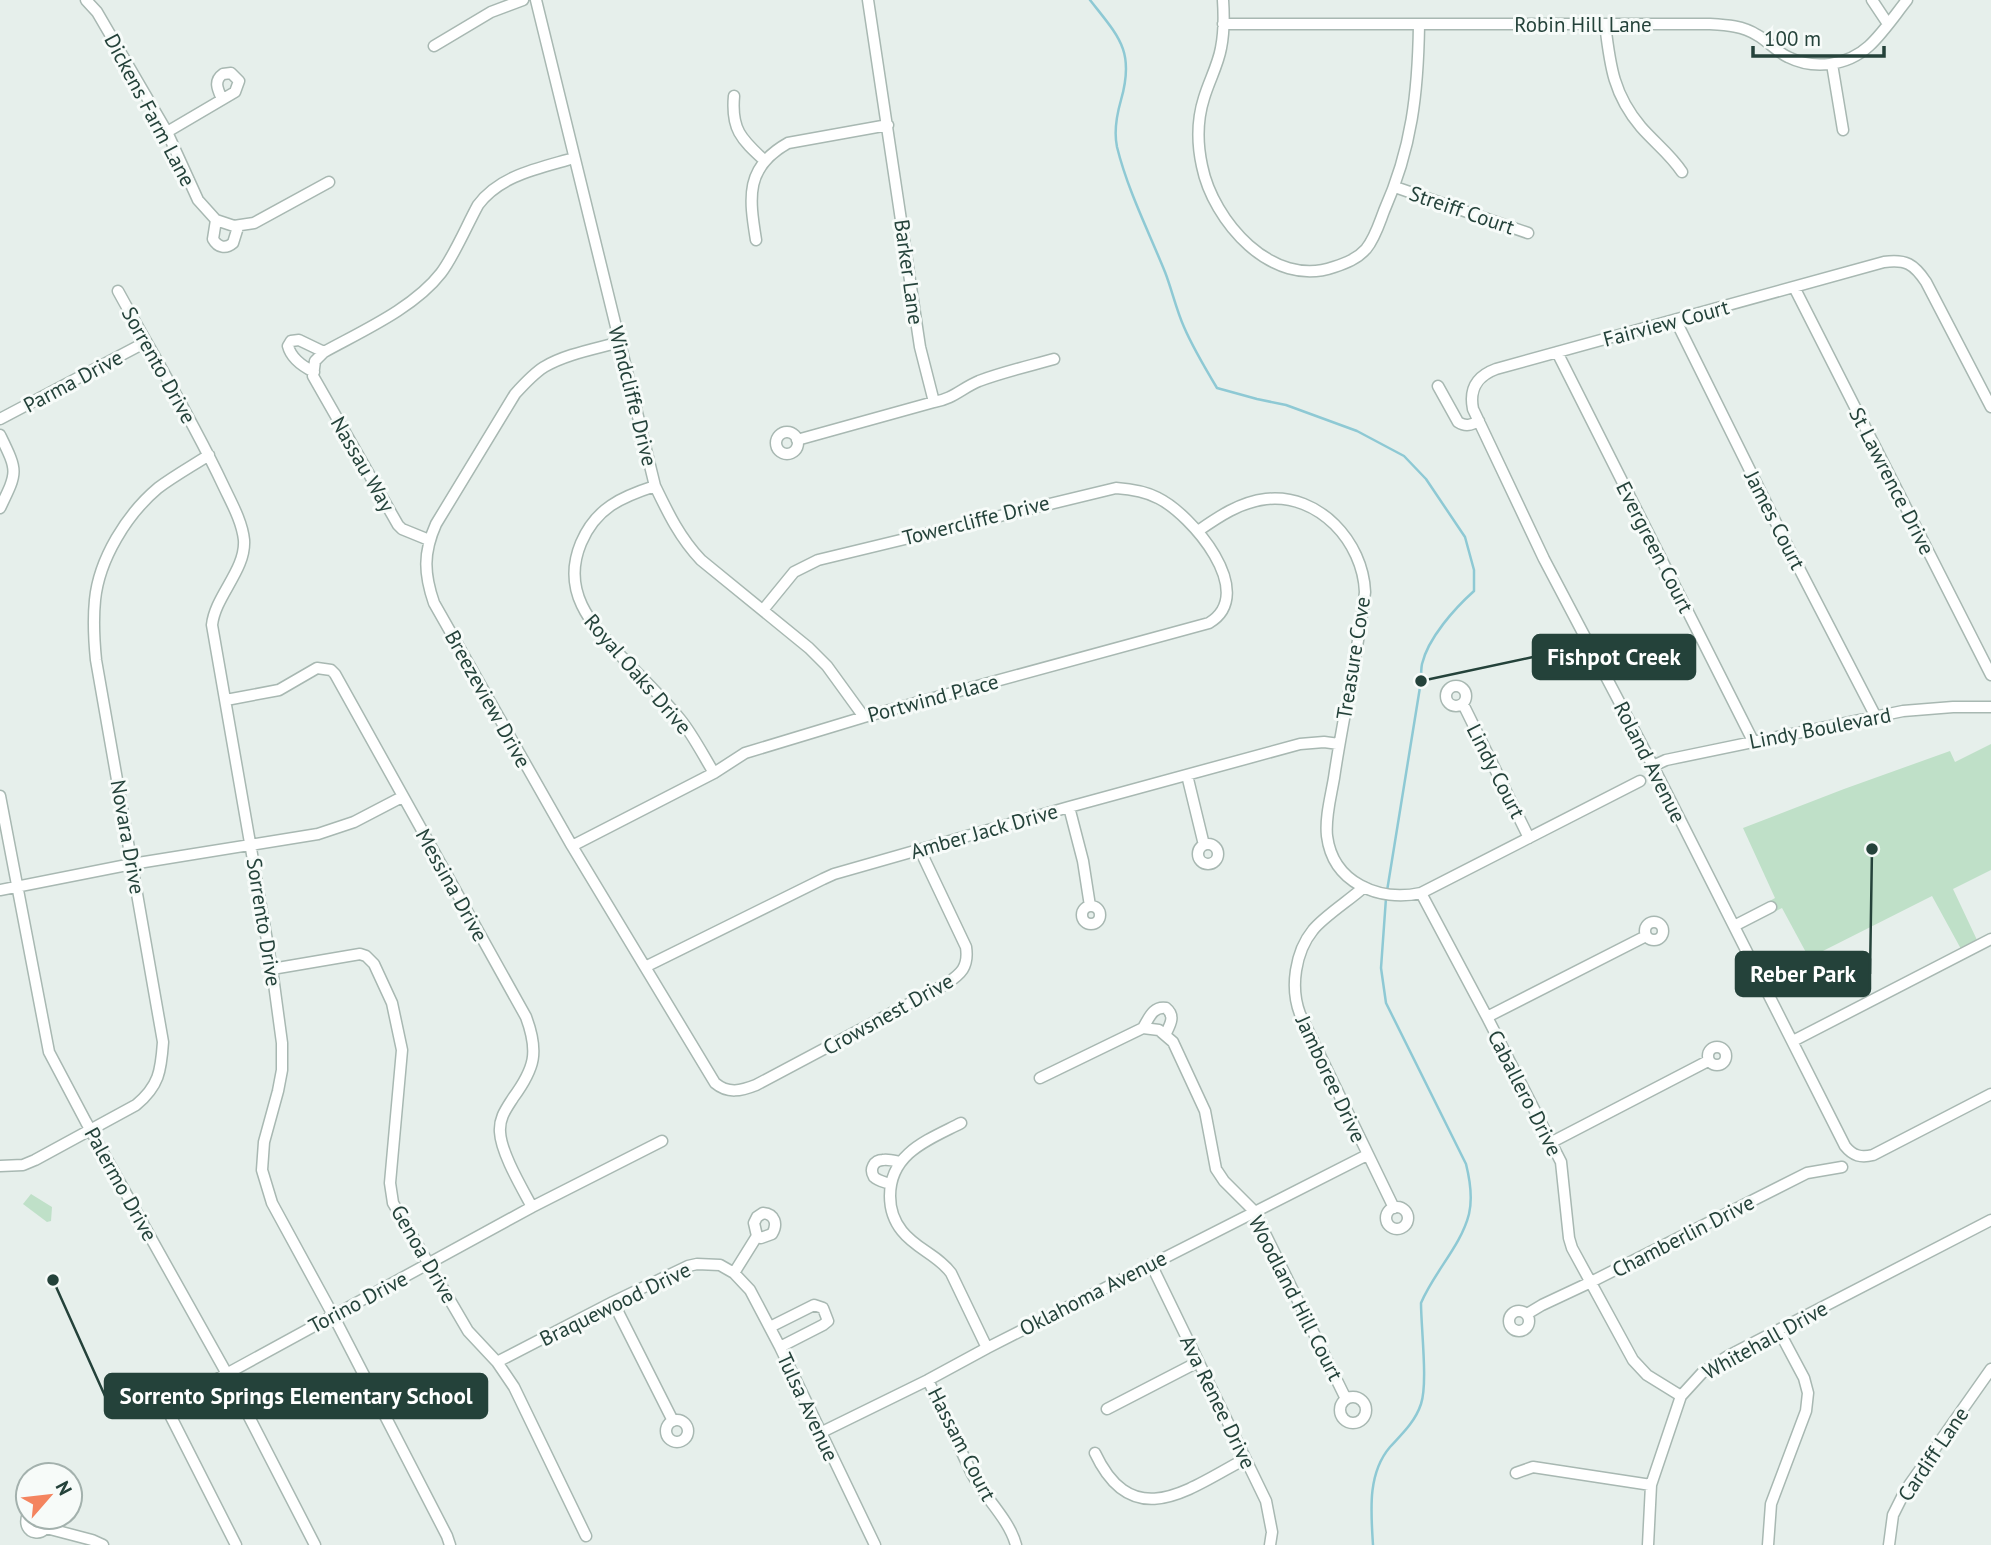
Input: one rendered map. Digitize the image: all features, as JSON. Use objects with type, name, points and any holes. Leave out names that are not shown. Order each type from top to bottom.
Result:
[{"type":"street","name":"Dickens Farm Lane","points":[[86,0],[97,12],[167,132],[198,200],[216,220],[213,239],[222,247],[233,243],[239,227],[263,219],[329,182]]},
{"type":"street","points":[[434,46],[491,12],[523,0]]},
{"type":"street","name":"Windcliffe Drive","points":[[536,0],[655,486],[671,520],[692,550],[818,656],[864,717]]},
{"type":"street","name":"Barker Lane","points":[[869,0],[920,347],[933,402]]},
{"type":"street","points":[[1223,0],[1222,47],[1198,121],[1198,144],[1206,182],[1222,216],[1237,233],[1261,254],[1294,270],[1326,270],[1355,258],[1376,234],[1395,187],[1406,149],[1417,88],[1419,25]]},
{"type":"street","points":[[1872,0],[1888,24]]},
{"type":"street","name":"Robin Hill Lane","points":[[1223,24],[1710,24],[1735,26],[1759,35],[1787,57],[1806,63],[1832,64],[1861,53],[1907,0]]},
{"type":"street","points":[[1605,24],[1611,69],[1617,88],[1641,127],[1675,161],[1682,172]]},
{"type":"street","points":[[1832,64],[1843,130]]},
{"type":"street","points":[[734,96],[732,114],[739,134],[764,160]]},
{"type":"street","points":[[167,132],[222,99]]},
{"type":"street","points":[[756,240],[751,191],[755,175],[764,160],[775,150],[788,143],[887,125]]},
{"type":"street","points":[[314,367],[324,352],[406,305],[441,273],[484,196],[521,174],[574,158]]},
{"type":"street","name":"Streiff Court","points":[[1395,187],[1528,233]]},
{"type":"street","points":[[216,220],[239,227]]},
{"type":"street","name":"Fairview Court","points":[[1479,421],[1471,401],[1472,393],[1479,378],[1496,369],[1899,260],[1913,266],[1926,282],[1991,407]]},
{"type":"street","name":"St Lawrence Drive","points":[[1794,287],[1991,675]]},
{"type":"street","name":"Sorrento Drive","points":[[118,291],[209,455],[239,521],[244,542],[236,572],[216,608],[212,625],[272,969],[282,1044],[282,1070],[264,1142],[262,1170],[272,1203],[333,1315],[450,1545]]},
{"type":"street","name":"James Court","points":[[1676,321],[1876,717]]},
{"type":"street","name":"Nassau Way","points":[[324,352],[299,340],[291,341],[288,346],[289,353],[295,359],[314,367],[313,376],[398,525],[429,540]]},
{"type":"street","name":"Parma Drive","points":[[0,419],[146,342]]},
{"type":"street","name":"Breezeview Drive","points":[[620,342],[547,366],[530,378],[515,394],[436,524],[429,540],[426,564],[434,603],[572,846],[709,1076],[721,1088],[729,1091]]},
{"type":"street","name":"Evergreen Court","points":[[1557,352],[1753,741]]},
{"type":"street","points":[[797,440],[952,397],[982,380],[1054,359]]},
{"type":"street","points":[[1438,386],[1458,422],[1470,425],[1479,421]]},
{"type":"street","name":"Roland Avenue","points":[[1479,421],[1544,559],[1653,766],[1845,1146],[1855,1155],[1867,1157],[1991,1094]]},
{"type":"street","points":[[0,435],[11,457],[14,476],[0,508]]},
{"type":"street","name":"Novara Drive","points":[[0,1166],[23,1165],[91,1130],[143,1099],[155,1085],[161,1066],[163,1042],[96,660],[93,630],[96,591],[117,539],[135,513],[157,489],[209,455]]},
{"type":"street","name":"Royal Oaks Drive","points":[[655,486],[623,497],[610,505],[590,527],[576,560],[577,596],[593,625],[680,719],[714,774]]},
{"type":"street","name":"Towercliffe Drive","points":[[763,610],[794,572],[818,560],[1101,490],[1131,489],[1158,498],[1186,517],[1198,531]]},
{"type":"street","name":"Treasure Cove","points":[[1198,531],[1233,509],[1266,499],[1285,499],[1300,503],[1326,517],[1349,540],[1359,562],[1365,592],[1327,825],[1330,847],[1339,865],[1352,882],[1370,889]]},
{"type":"street","name":"Portwind Place","points":[[572,846],[714,774],[746,753],[864,717],[1209,623],[1222,611],[1225,602],[1223,573],[1215,554],[1198,531]]},
{"type":"street","name":"Messina Drive","points":[[226,700],[279,690],[317,668],[331,670],[335,674],[526,1017],[534,1048],[531,1067],[526,1080],[504,1111],[500,1128],[503,1147],[532,1207]]},
{"type":"street","name":"Lindy Court","points":[[1462,704],[1529,838]]},
{"type":"street","name":"Lindy Boulevard","points":[[1653,766],[1666,760],[1876,717],[1933,708],[1991,707]]},
{"type":"street","name":"Amber Jack Drive","points":[[645,967],[823,878],[1300,744],[1324,741],[1339,744]]},
{"type":"street","points":[[1187,775],[1204,845]]},
{"type":"street","points":[[1370,889],[1409,895],[1421,893],[1640,781]]},
{"type":"street","name":"Palermo Drive","points":[[0,796],[49,1052],[227,1374],[315,1545]]},
{"type":"street","points":[[0,890],[132,864],[318,834],[343,827],[402,797]]},
{"type":"street","points":[[1069,807],[1083,861],[1090,906]]},
{"type":"street","name":"Crowsnest Drive","points":[[729,1091],[739,1091],[756,1085],[946,984],[965,970],[966,947],[920,850]]},
{"type":"street","name":"Jamboree Drive","points":[[1370,889],[1314,929],[1299,958],[1295,985],[1300,1014],[1394,1208]]},
{"type":"street","name":"Caballero Drive","points":[[1421,893],[1561,1162],[1572,1248],[1633,1360],[1647,1376],[1681,1396]]},
{"type":"street","points":[[1734,926],[1771,907]]},
{"type":"street","points":[[1487,1017],[1646,936]]},
{"type":"street","points":[[1793,1041],[1991,939]]},
{"type":"street","name":"Genoa Drive","points":[[272,969],[353,955],[366,956],[374,964],[392,1003],[402,1050],[391,1194],[393,1202],[468,1331],[497,1362],[514,1387],[586,1536]]},
{"type":"street","points":[[1040,1078],[1143,1028],[1154,1010],[1162,1007],[1171,1013],[1172,1018],[1165,1035],[1159,1030],[1143,1028]]},
{"type":"street","name":"Woodland Hill Court","points":[[1165,1035],[1172,1042],[1205,1111],[1216,1169],[1224,1181],[1254,1211],[1346,1398]]},
{"type":"street","points":[[1552,1142],[1709,1061]]},
{"type":"street","points":[[961,1123],[912,1150],[900,1162],[890,1184],[890,1204],[902,1231],[951,1273],[987,1348]]},
{"type":"street","name":"Torino Drive","points":[[236,1545],[166,1407],[532,1207],[662,1141]]},
{"type":"street","name":"Oklahoma Avenue","points":[[820,1433],[929,1380],[1367,1154]]},
{"type":"street","points":[[890,1184],[875,1178],[872,1173],[873,1166],[882,1160],[900,1162]]},
{"type":"street","name":"Chamberlin Drive","points":[[1527,1314],[1807,1173],[1842,1167]]},
{"type":"street","name":"Whitehall Drive","points":[[1648,1545],[1651,1485],[1681,1396],[1702,1373],[1728,1356],[1991,1220]]},
{"type":"street","points":[[734,1273],[757,1236]]},
{"type":"street","name":"Ava Renee Drive","points":[[1151,1264],[1266,1501],[1271,1518],[1271,1545]]},
{"type":"street","name":"Braquewood Drive","points":[[497,1362],[688,1266],[720,1265],[734,1273]]},
{"type":"street","name":"Tulsa Avenue","points":[[734,1273],[750,1290],[770,1326],[875,1545]]},
{"type":"street","points":[[613,1302],[673,1421]]},
{"type":"street","points":[[770,1326],[814,1305],[823,1308],[828,1321],[780,1347]]},
{"type":"street","points":[[1768,1545],[1771,1504],[1806,1411],[1808,1393],[1804,1378],[1779,1331]]},
{"type":"street","points":[[1107,1409],[1198,1362]]},
{"type":"street","name":"Cardiff Lane","points":[[1889,1545],[1894,1515],[1905,1491],[1991,1369]]},
{"type":"street","name":"Hassam Court","points":[[929,1380],[972,1474],[1008,1526],[1016,1545]]},
{"type":"street","points":[[1095,1453],[1102,1468],[1118,1487],[1151,1500],[1178,1495],[1245,1459]]},
{"type":"street","points":[[1516,1473],[1533,1467],[1651,1485]]},
{"type":"street","points":[[58,1531],[103,1545]]},
{"type":"green space","points":[[1991,744],[1991,870],[1953,889],[1977,940],[1961,949],[1932,896],[1809,958],[1782,908],[1764,917],[1759,907],[1775,898],[1743,828],[1950,751],[1955,762]]},
{"type":"green space","points":[[31,1194],[52,1207],[51,1221],[47,1222],[23,1204]]},
{"type":"waterway","points":[[1090,0],[1116,35],[1125,57],[1125,83],[1116,130],[1122,163],[1184,327],[1217,388],[1286,405],[1357,431],[1404,456],[1426,479],[1465,537],[1474,570],[1474,591],[1436,634],[1422,664],[1387,891]]},
{"type":"waterway","points":[[1373,1545],[1372,1494],[1377,1469],[1390,1447],[1415,1416],[1423,1395],[1421,1303],[1460,1237],[1471,1201],[1466,1164],[1386,1003],[1381,968],[1386,898]]},
{"type":"place","name":"Fishpot Creek","points":[[1421,681]]},
{"type":"place","name":"Reber Park","points":[[1872,849]]},
{"type":"place","name":"Sorrento Springs Elementary School","points":[[53,1280]]}]
